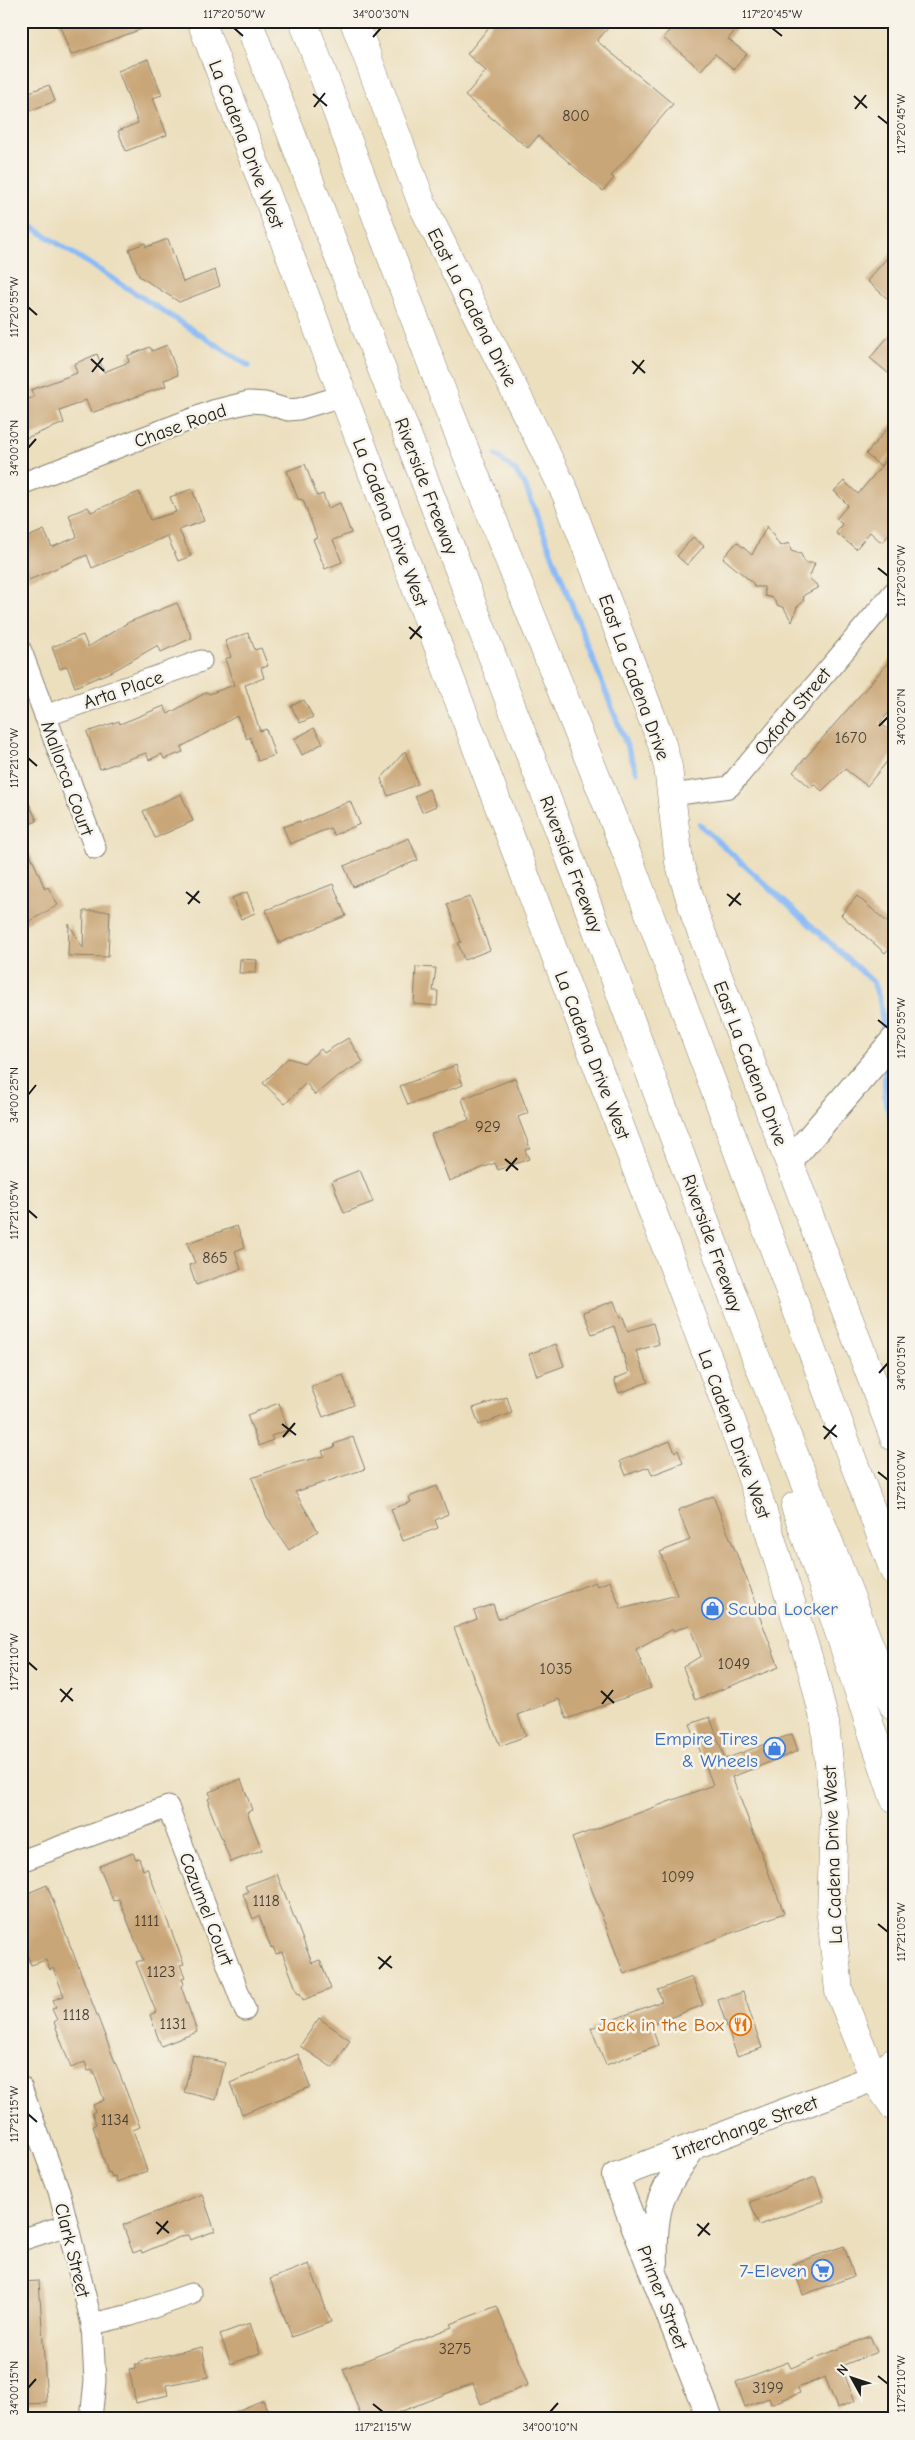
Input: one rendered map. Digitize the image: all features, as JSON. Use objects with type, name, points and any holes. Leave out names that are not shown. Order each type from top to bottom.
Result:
[{"type":"main road","name":"La Cadena Drive West","points":[[201,21],[717,1382],[758,1496],[813,1673],[825,1724],[834,1812],[831,1916],[840,1991],[887,2072],[894,2107]]},
{"type":"main road","name":"Riverside Freeway","points":[[248,21],[573,864],[754,1356],[894,1707]]},
{"type":"main road","points":[[303,21],[449,410],[626,854],[894,1570]]},
{"type":"main road","name":"East La Cadena Drive","points":[[354,21],[426,214],[566,494],[661,740],[672,795],[679,862],[696,918],[894,1437]]},
{"type":"main road","points":[[754,1356],[752,1394],[770,1435],[835,1620],[894,1798]]},
{"type":"street","name":"Chase Road","points":[[21,484],[213,411],[237,404],[258,402],[288,410],[299,409],[342,396]]},
{"type":"street","name":"Oxford Street","points":[[672,795],[729,787],[894,592]]},
{"type":"street","name":"Mallorca Court","points":[[21,651],[95,848]]},
{"type":"street","name":"Arta Place","points":[[45,716],[201,661]]},
{"type":"street","points":[[789,1162],[894,1040]]},
{"type":"street","name":"Cozumel Court","points":[[21,1861],[168,1808],[245,2010]]},
{"type":"street","name":"Interchange Street","points":[[616,2176],[887,2072]]},
{"type":"street","name":"Clark Street","points":[[21,2087],[59,2191],[92,2324],[95,2381],[92,2419]]},
{"type":"street","points":[[656,2277],[655,2218],[660,2200],[666,2186],[694,2146]]},
{"type":"street","name":"Primer Street","points":[[616,2176],[710,2419]]},
{"type":"street","points":[[21,2240],[67,2225]]},
{"type":"street","points":[[92,2324],[131,2316],[191,2294]]},
{"type":"building","points":[[58,21],[157,21],[158,23],[71,55]]},
{"type":"building","points":[[494,21],[614,21],[597,41],[673,104],[611,176],[614,178],[603,191],[538,136],[528,148],[465,96],[486,71],[467,54]]},
{"type":"building","points":[[677,21],[743,21],[728,39],[747,54],[734,69],[715,54],[701,70],[663,38]]},
{"type":"building","points":[[148,59],[162,95],[153,98],[167,135],[126,151],[118,131],[138,123],[118,71]]},
{"type":"building","points":[[49,85],[55,101],[21,114],[21,95]]},
{"type":"building","points":[[168,239],[183,282],[215,270],[220,286],[179,302],[139,276],[129,249],[145,243],[146,247]]},
{"type":"building","points":[[894,250],[894,304],[867,281]]},
{"type":"building","points":[[894,330],[894,378],[870,358]]},
{"type":"building","points":[[167,345],[178,375],[164,380],[166,386],[91,413],[86,400],[60,411],[64,423],[21,440],[21,402],[34,397],[31,390],[77,373],[74,364],[97,354],[104,372],[129,362],[127,356],[150,347],[152,351]]},
{"type":"building","points":[[894,421],[894,450],[880,466],[866,454]]},
{"type":"building","points":[[894,451],[894,528],[882,543],[870,532],[856,549],[836,533],[842,524],[836,519],[848,505],[834,491],[844,481],[858,494]]},
{"type":"building","points":[[305,464],[317,496],[323,494],[328,508],[340,503],[351,533],[333,540],[342,562],[325,569],[313,539],[317,538],[303,500],[298,499],[287,471]]},
{"type":"building","points":[[192,489],[204,521],[179,530],[191,556],[178,561],[167,536],[92,568],[87,555],[29,580],[21,562],[21,540],[44,530],[52,547],[77,537],[69,515],[88,507],[91,512],[139,492],[150,520],[176,512],[170,497]]},
{"type":"building","points":[[767,526],[780,546],[789,543],[791,551],[801,554],[805,563],[815,563],[809,578],[819,587],[804,595],[803,602],[797,607],[792,622],[784,608],[777,605],[773,598],[765,596],[764,587],[754,587],[753,583],[723,558],[737,542],[752,555]]},
{"type":"building","points":[[693,537],[704,546],[687,565],[677,556]]},
{"type":"building","points":[[177,603],[192,638],[161,652],[158,645],[115,670],[75,687],[67,666],[60,669],[52,647],[83,635],[88,647],[129,622]]},
{"type":"building","points":[[248,633],[255,650],[261,648],[268,666],[261,668],[264,678],[245,685],[260,731],[266,729],[275,755],[258,761],[250,737],[247,739],[237,716],[181,747],[183,752],[164,759],[162,754],[149,760],[146,753],[100,769],[87,732],[119,721],[120,724],[164,706],[168,714],[207,692],[209,694],[234,685],[225,659],[231,657],[225,641]]},
{"type":"building","points":[[894,656],[894,707],[880,723],[894,734],[894,753],[867,786],[845,769],[822,791],[814,784],[811,788],[793,772]]},
{"type":"building","points":[[304,700],[313,717],[300,723],[291,706]]},
{"type":"building","points":[[314,728],[323,743],[302,755],[294,739]]},
{"type":"building","points":[[405,751],[418,784],[388,796],[381,779]]},
{"type":"building","points":[[21,786],[37,821],[21,828]]},
{"type":"building","points":[[429,789],[436,806],[422,812],[415,796]]},
{"type":"building","points":[[181,794],[193,821],[155,838],[143,811]]},
{"type":"building","points":[[350,801],[360,824],[334,835],[330,828],[290,844],[283,827],[300,821],[301,823]]},
{"type":"building","points":[[21,832],[45,889],[48,887],[58,905],[21,926]]},
{"type":"building","points":[[409,838],[418,860],[353,887],[344,866]]},
{"type":"building","points":[[333,884],[346,916],[279,943],[266,910]]},
{"type":"building","points":[[247,892],[255,913],[241,919],[232,898]]},
{"type":"building","points":[[857,896],[894,928],[894,942],[885,953],[841,915]]},
{"type":"building","points":[[470,897],[490,950],[464,960],[458,943],[461,942],[447,904]]},
{"type":"building","points":[[84,911],[110,911],[108,957],[68,956],[69,924],[83,948]]},
{"type":"building","points":[[240,959],[257,960],[256,973],[239,973]]},
{"type":"building","points":[[416,967],[436,968],[433,991],[438,991],[437,1006],[414,1004]]},
{"type":"building","points":[[348,1038],[363,1062],[335,1078],[315,1095],[306,1083],[285,1104],[263,1083],[288,1058],[304,1063],[321,1049],[324,1053]]},
{"type":"building","points":[[456,1065],[463,1085],[408,1105],[400,1086]]},
{"type":"building","points":[[515,1078],[528,1113],[518,1117],[530,1148],[525,1150],[529,1159],[498,1170],[495,1163],[449,1181],[431,1134],[469,1120],[462,1099]]},
{"type":"building","points":[[360,1170],[373,1202],[344,1213],[332,1181]]},
{"type":"building","points":[[237,1226],[245,1247],[235,1251],[241,1269],[196,1285],[189,1265],[195,1263],[187,1243]]},
{"type":"building","points":[[614,1301],[620,1318],[623,1317],[628,1331],[653,1323],[659,1344],[636,1351],[648,1382],[619,1393],[614,1379],[629,1373],[614,1326],[592,1334],[583,1312]]},
{"type":"building","points":[[556,1344],[564,1366],[537,1376],[529,1354]]},
{"type":"building","points":[[343,1375],[354,1405],[323,1417],[311,1387]]},
{"type":"building","points":[[507,1397],[512,1413],[479,1425],[473,1408]]},
{"type":"building","points":[[279,1403],[288,1430],[271,1436],[273,1440],[259,1446],[247,1415]]},
{"type":"building","points":[[353,1437],[365,1469],[295,1492],[318,1531],[289,1550],[267,1517],[252,1478],[283,1466],[324,1456],[322,1451],[335,1447],[334,1444]]},
{"type":"building","points":[[670,1441],[675,1452],[678,1450],[683,1463],[652,1475],[649,1467],[626,1475],[620,1461]]},
{"type":"building","points":[[437,1486],[448,1514],[435,1520],[438,1528],[403,1541],[391,1509],[411,1502],[409,1497]]},
{"type":"building","points":[[713,1496],[761,1614],[759,1615],[779,1667],[695,1700],[683,1667],[701,1656],[689,1625],[674,1631],[673,1629],[636,1649],[651,1688],[567,1719],[559,1699],[518,1715],[526,1736],[500,1746],[454,1628],[477,1619],[474,1611],[493,1604],[498,1619],[595,1582],[597,1586],[610,1581],[621,1609],[677,1595],[660,1552],[690,1540],[678,1510]]},
{"type":"building","points":[[710,1717],[725,1759],[792,1734],[798,1751],[732,1777],[784,1913],[624,1974],[572,1838],[713,1785],[690,1724]]},
{"type":"building","points":[[241,1779],[252,1810],[247,1812],[262,1850],[231,1862],[208,1804],[210,1803],[208,1799],[211,1797],[209,1792]]},
{"type":"building","points":[[133,1853],[136,1859],[139,1858],[143,1870],[147,1868],[184,1964],[180,1965],[185,1977],[182,1978],[184,1984],[181,1986],[197,2032],[161,2046],[150,2015],[156,2012],[136,1962],[143,1960],[119,1899],[113,1901],[99,1866]]},
{"type":"building","points":[[277,1874],[312,1963],[320,1960],[331,1989],[303,2000],[300,1993],[298,1994],[282,1952],[276,1954],[273,1947],[271,1948],[259,1916],[253,1919],[243,1894],[248,1892],[245,1886]]},
{"type":"building","points":[[47,1885],[140,2127],[133,2130],[147,2171],[117,2182],[115,2176],[112,2177],[110,2172],[108,2173],[93,2126],[96,2124],[92,2113],[95,2112],[93,2105],[104,2100],[93,2070],[88,2071],[85,2062],[71,2068],[54,2022],[57,2020],[52,2009],[56,2007],[53,2000],[64,1996],[53,1968],[50,1970],[46,1960],[31,1965],[21,1939],[21,1896]]},
{"type":"building","points":[[692,1977],[703,2005],[651,2025],[658,2045],[606,2065],[591,2028],[662,2001],[658,1990]]},
{"type":"building","name":"Jack in the Box","points":[[743,1992],[762,2048],[737,2056],[718,2000]]},
{"type":"building","points":[[319,2018],[350,2040],[333,2068],[300,2046]]},
{"type":"building","points":[[298,2054],[310,2087],[242,2114],[230,2083]]},
{"type":"building","points":[[193,2055],[225,2063],[216,2100],[184,2092]]},
{"type":"building","points":[[815,2177],[824,2201],[759,2225],[750,2202]]},
{"type":"building","points":[[202,2194],[215,2231],[190,2240],[188,2235],[182,2236],[142,2253],[141,2250],[133,2253],[123,2225]]},
{"type":"building","name":"7-Eleven","points":[[844,2246],[854,2276],[803,2295],[792,2264]]},
{"type":"building","points":[[309,2264],[331,2322],[292,2337],[270,2279]]},
{"type":"building","points":[[39,2281],[47,2403],[25,2404],[21,2365],[21,2282]]},
{"type":"building","points":[[497,2306],[528,2385],[481,2404],[473,2383],[382,2419],[362,2419],[343,2369],[452,2327],[450,2324]]},
{"type":"building","points":[[250,2323],[260,2353],[231,2364],[220,2334]]},
{"type":"building","points":[[870,2336],[877,2352],[841,2366],[855,2401],[837,2408],[825,2377],[798,2388],[800,2393],[771,2404],[769,2398],[745,2407],[736,2382],[788,2362],[791,2368]]},
{"type":"building","points":[[202,2347],[208,2377],[166,2385],[168,2395],[136,2403],[129,2369],[136,2368],[135,2364],[140,2364],[140,2361]]},
{"type":"building","points":[[263,2400],[271,2419],[218,2419]]},
{"type":"waterway","points":[[21,220],[249,366]]},
{"type":"waterway","points":[[496,455],[516,472],[525,485],[637,772]]},
{"type":"waterway","points":[[700,825],[873,982],[880,1001],[883,1028]]},
{"type":"waterway","points":[[885,1066],[885,1099],[894,1130]]},
{"type":"place","name":"Scuba Locker","points":[[712,1608]]},
{"type":"place","name":"Empire Tires & Wheels","points":[[774,1749]]},
{"type":"place","name":"Jack in the Box","points":[[740,2024]]},
{"type":"place","name":"7-Eleven","points":[[823,2270]]}]
